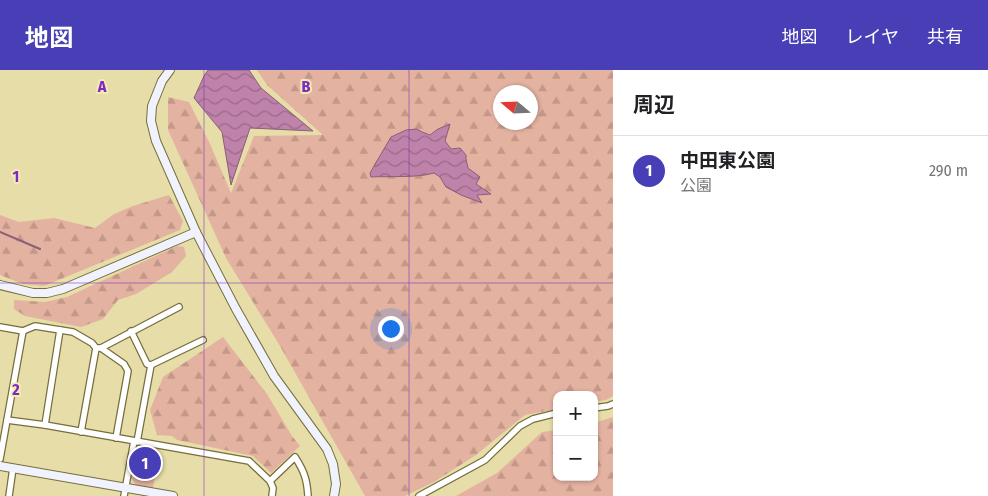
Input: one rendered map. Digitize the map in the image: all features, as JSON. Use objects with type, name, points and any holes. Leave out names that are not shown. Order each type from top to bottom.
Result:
[{"type":"street","points":[[170,70],[162,82],[152,106],[151,122],[156,141],[196,232],[236,309],[274,376],[328,449],[334,464],[336,484],[334,496]]},
{"type":"street","points":[[0,285],[33,293],[47,293],[62,289],[196,232]]},
{"type":"street","points":[[98,348],[179,307]]},
{"type":"street","points":[[0,327],[22,331],[35,326],[73,332],[124,364],[128,372],[116,438]]},
{"type":"street","points":[[45,425],[60,330]]},
{"type":"street","points":[[0,459],[22,331]]},
{"type":"street","points":[[131,331],[147,364],[150,366]]},
{"type":"street","points":[[150,366],[203,340]]},
{"type":"street","points":[[81,432],[98,348]]},
{"type":"street","points":[[125,492],[150,366]]},
{"type":"street","points":[[598,407],[613,404]]},
{"type":"street","points":[[420,496],[484,460],[520,426],[533,419],[553,414]]},
{"type":"street","points":[[7,420],[249,461],[270,481],[273,488],[272,496]]},
{"type":"street","points":[[270,481],[295,457],[307,481],[308,496]]},
{"type":"street","points":[[0,466],[125,492],[173,496]]},
{"type":"street","points":[[9,496],[13,468]]},
{"type":"green space","points":[[257,70],[613,70],[613,396],[598,401],[598,391],[553,391],[553,410],[525,415],[476,455],[434,482],[405,496],[365,496],[280,346],[226,258],[168,130],[168,97],[189,102],[231,193],[254,136],[323,135],[267,85]]},
{"type":"green space","points":[[169,195],[183,221],[180,230],[44,286],[23,284],[0,275],[0,215],[19,222],[54,218],[95,228],[114,214]]},
{"type":"green space","points":[[177,246],[184,247],[186,256],[172,272],[136,294],[118,300],[103,319],[81,327],[25,316],[14,309],[14,300],[45,302],[67,297]]},
{"type":"green space","points":[[223,337],[267,394],[300,446],[271,473],[253,456],[177,440],[172,436],[157,435],[150,410],[163,377]]},
{"type":"green space","points":[[613,417],[613,496],[456,496],[497,473],[542,432],[553,431],[553,481],[598,481],[598,422]]},
{"type":"green space","points":[[141,446],[159,448],[153,488],[136,485],[130,477],[135,450]]},
{"type":"water","points":[[208,70],[249,70],[261,88],[313,131],[250,128],[231,185],[222,132],[194,98]]},
{"type":"water","points":[[450,124],[445,141],[451,149],[460,148],[466,155],[468,168],[480,177],[476,184],[491,194],[477,195],[482,203],[446,187],[440,177],[434,173],[412,176],[371,177],[370,173],[391,137],[406,130],[417,129],[430,135]]},
{"type":"waterway","points":[[0,232],[40,249]]},
{"type":"place","name":"中田東公園","points":[[145,463]]}]
